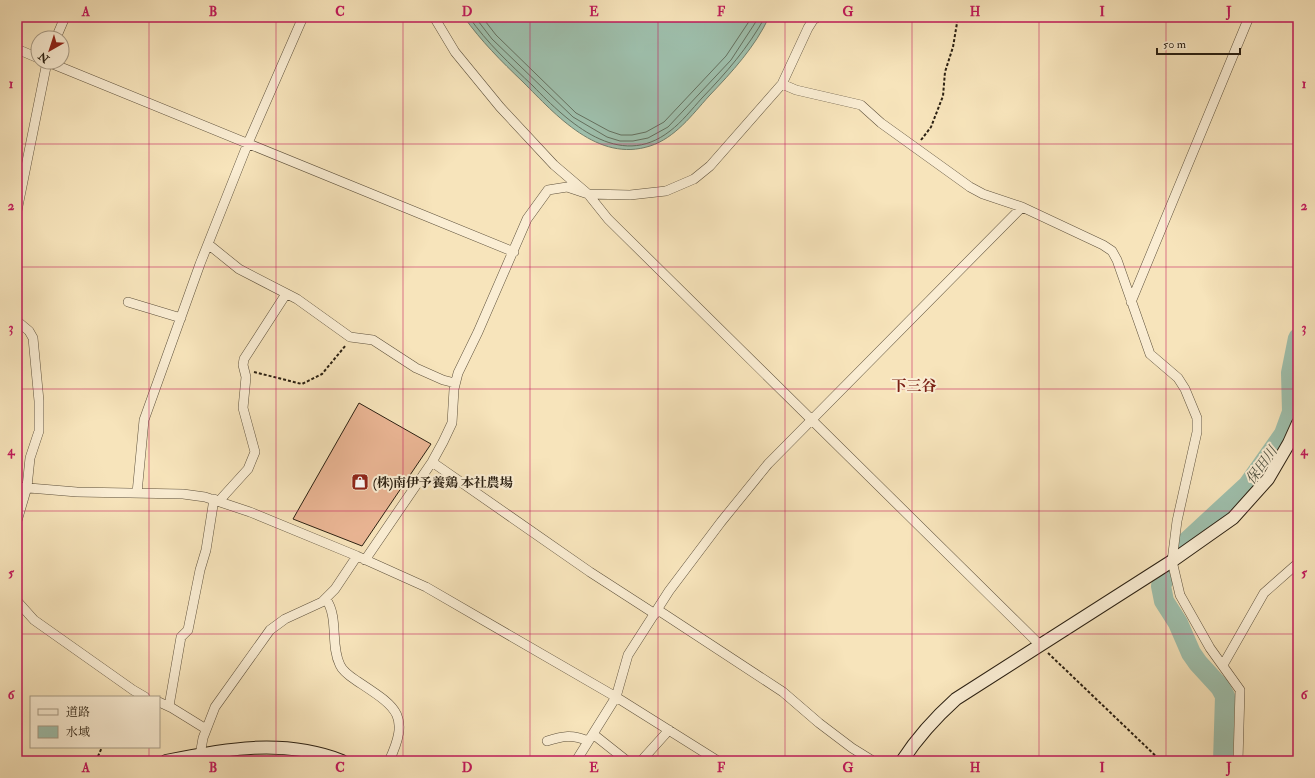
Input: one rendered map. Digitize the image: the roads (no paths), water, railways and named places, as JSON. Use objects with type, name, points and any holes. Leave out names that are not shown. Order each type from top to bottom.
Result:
[{"type":"street","points":[[59,30],[64,17]]},
{"type":"street","points":[[137,493],[144,420],[208,244],[248,143],[303,17]]},
{"type":"street","points":[[434,17],[455,52],[500,108],[554,165],[588,194],[608,219],[1040,645]]},
{"type":"street","points":[[200,757],[206,729],[216,707],[224,693],[270,630],[285,619],[326,599],[361,558],[432,462],[452,423],[458,373],[514,252],[527,219],[548,190],[567,187],[588,194],[615,196],[666,191],[694,178],[710,166],[782,84],[808,28],[818,17]]},
{"type":"street","points":[[1131,302],[1249,17]]},
{"type":"street","points":[[17,49],[30,55]]},
{"type":"street","points":[[17,211],[46,70]]},
{"type":"street","points":[[68,70],[514,252]]},
{"type":"street","points":[[782,84],[796,90],[861,105],[881,123],[970,187],[983,194],[1022,207],[1103,245],[1112,251],[1117,260],[1150,354],[1178,378],[1185,389],[1197,418],[1197,432],[1177,521],[1172,561],[1180,596],[1210,648],[1223,664],[1240,690],[1238,761]]},
{"type":"street","points":[[576,761],[616,697],[628,656],[669,591],[730,510],[768,464],[1022,207]]},
{"type":"street","points":[[208,244],[239,269],[314,310],[352,338],[360,337],[373,340],[416,368],[443,380],[456,382]]},
{"type":"street","points":[[169,706],[181,637],[188,630],[216,500],[248,470],[255,452],[243,408],[246,377],[243,369],[244,359],[286,294]]},
{"type":"street","points":[[128,302],[181,318]]},
{"type":"street","points":[[17,321],[29,331],[33,338],[40,414],[38,431],[30,458],[27,487],[17,521]]},
{"type":"street","points":[[902,761],[910,748],[929,726],[956,699],[1172,561],[1233,518],[1255,496],[1280,459],[1298,424]]},
{"type":"street","points":[[432,462],[590,572],[783,692],[819,723],[852,748],[873,761]]},
{"type":"street","points":[[17,487],[77,492],[183,494],[216,500],[361,558],[426,587],[616,697],[718,761]]},
{"type":"street","points":[[1223,664],[1264,593],[1298,562]]},
{"type":"street","points":[[326,599],[331,609],[340,666],[350,676],[392,706],[397,714],[400,725],[400,734],[388,761]]},
{"type":"street","points":[[17,602],[34,620],[143,696]]},
{"type":"street","points":[[160,702],[169,706],[206,729]]},
{"type":"street","points":[[641,761],[669,730]]},
{"type":"street","points":[[547,741],[567,735],[590,738],[627,761]]},
{"type":"street","points":[[166,761],[200,757],[257,747],[277,748],[320,755],[342,761]]},
{"type":"water","points":[[464,17],[769,17],[757,39],[742,59],[675,132],[650,146],[631,149],[613,148],[596,142],[579,133],[549,108],[499,59],[484,43]]},
{"type":"waterway","name":"保田川","points":[[1182,546],[1248,485],[1284,434],[1292,412],[1291,373],[1298,338]]},
{"type":"waterway","name":"保田川","points":[[1167,572],[1161,586],[1164,601],[1178,623],[1191,653],[1220,687],[1225,696],[1223,761]]},
{"type":"place","name":"(株)南伊予養鶏 本社農場","points":[[360,482]]},
{"type":"district","name":"下三谷","points":[[914,386]]}]
